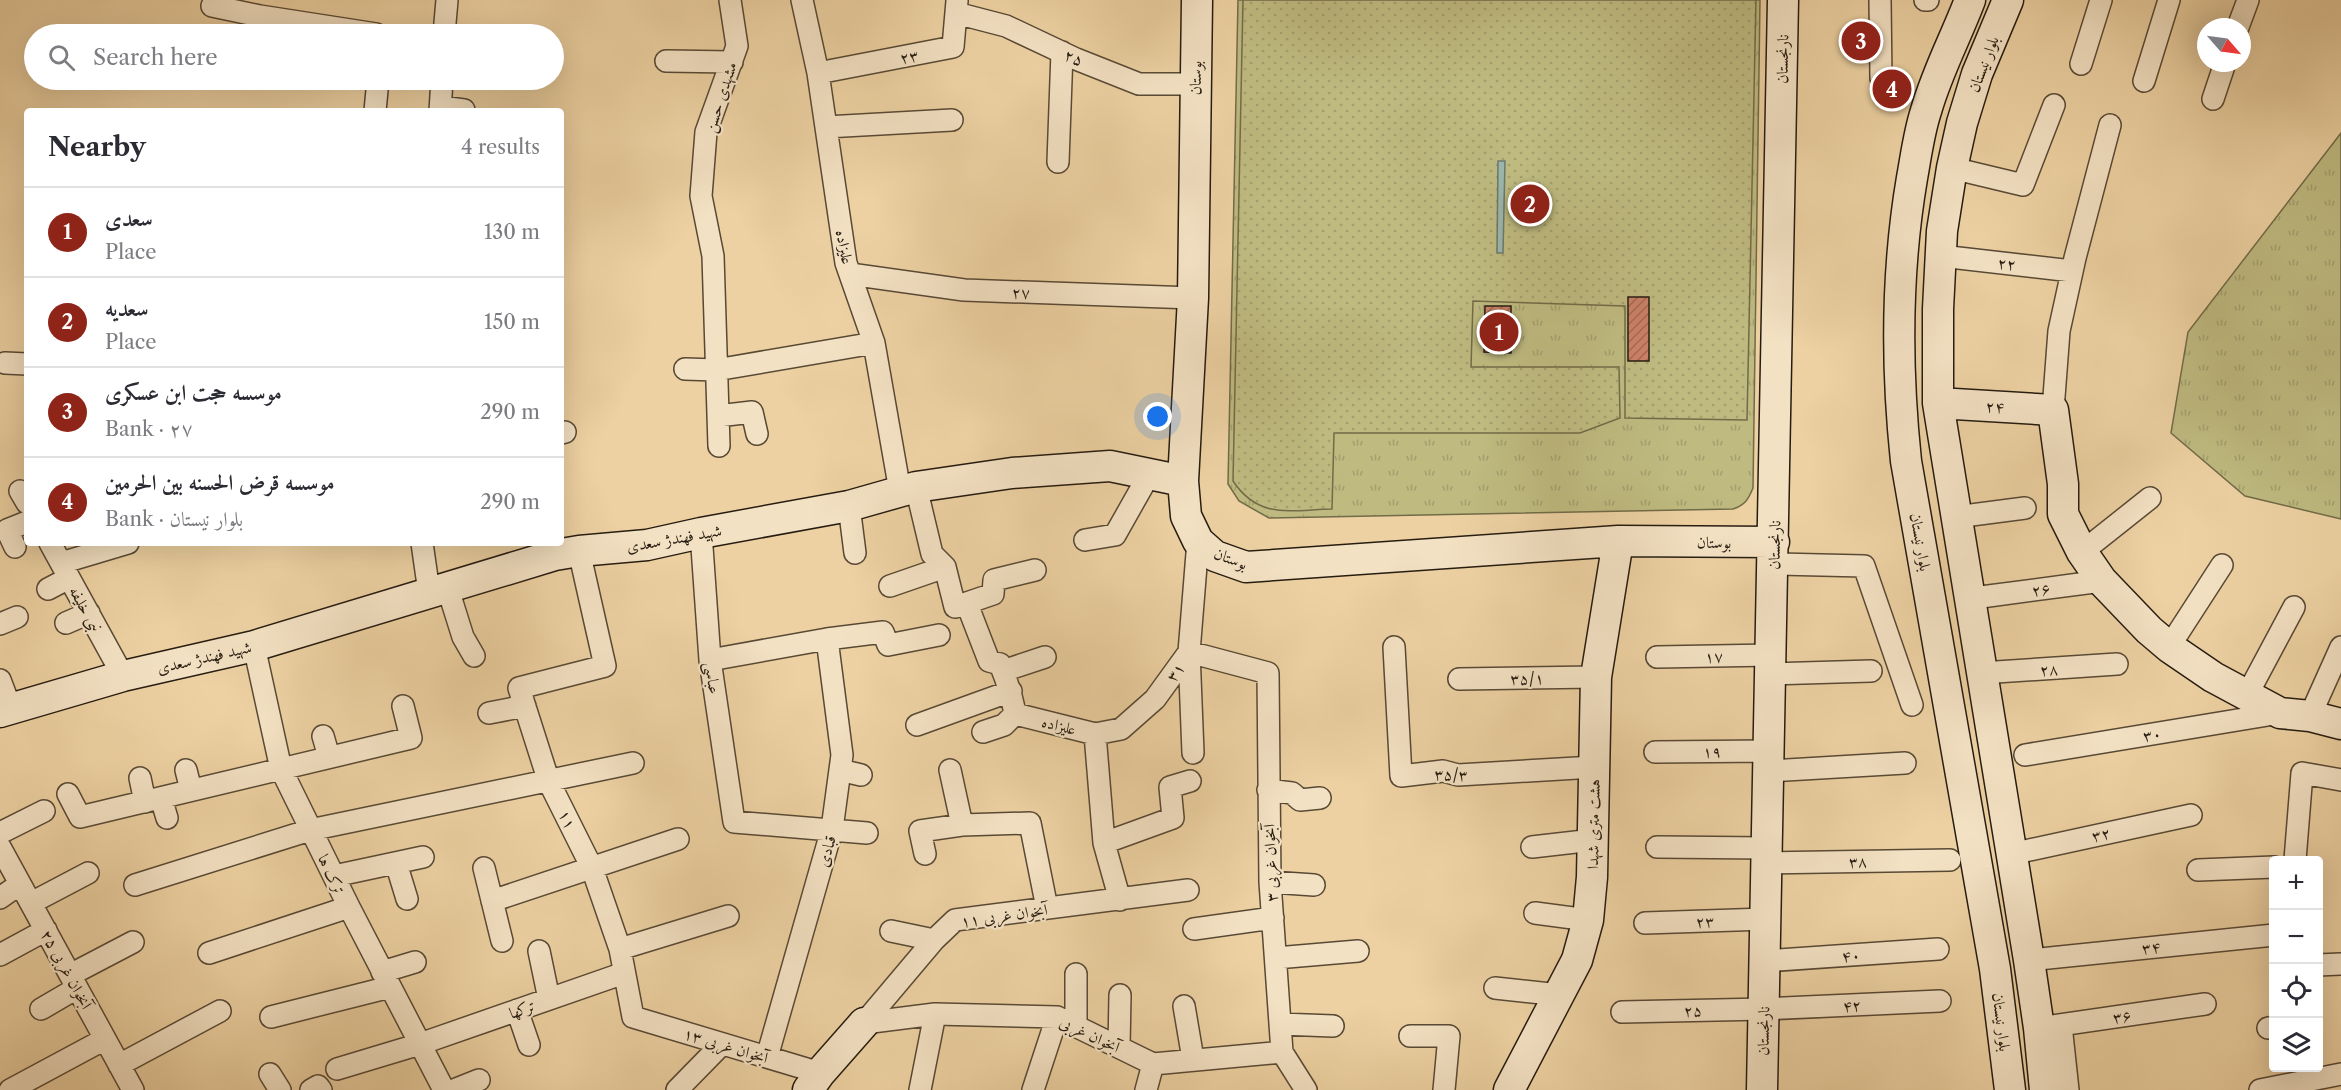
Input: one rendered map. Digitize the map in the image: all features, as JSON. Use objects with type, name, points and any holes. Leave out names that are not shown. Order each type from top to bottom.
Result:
[{"type":"street","points":[[445,24],[447,0]]},
{"type":"street","name":"مشهدی حسن","points":[[719,446],[713,256],[701,196],[706,132],[737,46],[730,0]]},
{"type":"street","name":"علیزاده","points":[[801,0],[818,73],[846,262],[874,343],[908,489],[932,554],[945,567],[961,606],[989,661],[1000,664],[1011,691],[1015,714],[1095,734],[1104,843],[1120,900]]},
{"type":"street","name":"بوستان","points":[[1197,0],[1192,298],[1183,481],[1186,516],[1198,541],[1215,556],[1246,567],[1618,541],[1774,553]]},
{"type":"street","name":"نارنجستان","points":[[1762,1090],[1783,0]]},
{"type":"street","points":[[1881,0],[1881,78]]},
{"type":"street","name":"بلوار نیستان","points":[[1970,0],[1925,112],[1915,159],[1905,222],[1898,306],[1900,404],[1906,461],[1995,969],[2010,1090]]},
{"type":"street","name":"بلوار نیستان","points":[[2008,0],[1977,74],[1962,123],[1952,168],[1942,231],[1938,309],[1938,403],[2029,960],[2050,1026],[2045,1090]]},
{"type":"street","points":[[2081,64],[2100,0]]},
{"type":"street","points":[[2144,81],[2169,0]]},
{"type":"street","points":[[2241,18],[2248,0]]},
{"type":"street","points":[[212,6],[312,24]]},
{"type":"street","name":"۲۳","points":[[818,73],[953,47],[956,6]]},
{"type":"street","name":"۲۵","points":[[956,6],[1139,84],[1195,84]]},
{"type":"street","points":[[1058,162],[1062,52]]},
{"type":"street","points":[[666,62],[732,62]]},
{"type":"street","points":[[2212,99],[2222,72]]},
{"type":"street","points":[[375,108],[377,90]]},
{"type":"street","points":[[440,108],[441,90]]},
{"type":"street","points":[[1952,168],[2023,185],[2054,105]]},
{"type":"street","points":[[826,127],[952,120]]},
{"type":"street","points":[[2110,126],[2072,271],[2059,331],[2053,410],[2063,484],[2063,514],[2082,552],[2102,581],[2149,630],[2169,647],[2213,677],[2280,713],[2310,716],[2341,724]]},
{"type":"street","name":"۲۲","points":[[1941,256],[2072,271]]},
{"type":"street","name":"۲۷","points":[[850,274],[964,290],[1192,298]]},
{"type":"street","points":[[685,369],[716,370],[874,343]]},
{"type":"street","points":[[5,363],[24,364]]},
{"type":"street","name":"۲۴","points":[[1938,403],[2053,410]]},
{"type":"street","points":[[718,416],[752,412],[757,434]]},
{"type":"street","name":"شهید فهندژ سعدی","points":[[6,710],[123,676],[254,646],[562,550],[647,545],[849,506],[908,489],[1012,473],[1110,466],[1183,481]]},
{"type":"street","points":[[1085,540],[1115,535],[1150,473]]},
{"type":"street","points":[[2082,552],[2150,498]]},
{"type":"street","points":[[849,506],[855,553]]},
{"type":"street","points":[[1956,517],[2025,507]]},
{"type":"street","points":[[15,547],[7,530],[24,523]]},
{"type":"street","name":"عباسی","points":[[700,533],[711,660],[734,822],[832,829]]},
{"type":"street","points":[[1193,753],[1190,652],[1198,541]]},
{"type":"street","name":"هشت متری شهدا","points":[[1504,1090],[1560,995],[1577,960],[1588,920],[1593,877],[1596,677],[1618,541]]},
{"type":"street","name":"نبی خلیفه","points":[[52,546],[123,676]]},
{"type":"street","points":[[48,589],[65,571],[121,546]]},
{"type":"street","points":[[423,546],[438,589],[474,656]]},
{"type":"street","points":[[489,713],[522,697],[605,666],[562,550]]},
{"type":"street","points":[[1774,553],[1864,566],[1911,705]]},
{"type":"street","points":[[2169,647],[2222,565]]},
{"type":"street","points":[[890,586],[945,567]]},
{"type":"street","points":[[961,606],[993,594],[994,580],[1035,570]]},
{"type":"street","name":"۲۶","points":[[1981,597],[2102,581]]},
{"type":"street","points":[[2247,695],[2294,607]]},
{"type":"street","points":[[66,623],[89,613]]},
{"type":"street","points":[[711,660],[827,639],[883,632],[888,645],[939,635]]},
{"type":"street","name":"قبادی","points":[[767,1057],[832,829],[842,755],[827,639]]},
{"type":"street","name":"ترک ها","points":[[254,646],[281,769],[349,907],[444,1090]]},
{"type":"street","name":"۳۵/۳","points":[[1394,646],[1401,776],[1443,771],[1458,775],[1594,767]]},
{"type":"street","points":[[2310,716],[2341,647]]},
{"type":"street","name":"۳۱","points":[[1095,734],[1121,729],[1155,699],[1190,652],[1268,674]]},
{"type":"street","points":[[1003,671],[1045,657]]},
{"type":"street","name":"۱۷","points":[[1657,657],[1771,664]]},
{"type":"street","points":[[1771,664],[1870,671]]},
{"type":"street","name":"۲۸","points":[[1981,673],[2117,664]]},
{"type":"street","name":"آبخوان غربی ۳","points":[[1268,674],[1270,882],[1282,1052]]},
{"type":"street","name":"۳۵/۱","points":[[1459,679],[1596,677]]},
{"type":"street","points":[[0,680],[6,710]]},
{"type":"street","points":[[917,725],[1011,691]]},
{"type":"street","name":"۱۱","points":[[522,697],[549,782],[592,868],[620,949],[633,1017]]},
{"type":"street","points":[[68,794],[80,817],[157,806],[189,780],[281,769],[411,738],[403,706]]},
{"type":"street","name":"۳۰","points":[[2025,755],[2280,713]]},
{"type":"street","points":[[983,732],[1004,725],[1015,714]]},
{"type":"street","points":[[323,736],[329,757]]},
{"type":"street","name":"۱۹","points":[[1655,752],[1769,761]]},
{"type":"street","points":[[1769,761],[1905,763]]},
{"type":"street","points":[[135,885],[310,830],[633,763]]},
{"type":"street","points":[[840,770],[861,775]]},
{"type":"street","points":[[950,770],[962,825]]},
{"type":"street","points":[[2295,856],[2302,773],[2341,780]]},
{"type":"street","points":[[140,778],[157,806]]},
{"type":"street","points":[[1104,843],[1173,818],[1170,787],[1190,781]]},
{"type":"street","points":[[1268,790],[1292,793],[1300,800],[1320,798]]},
{"type":"street","points":[[0,833],[44,811]]},
{"type":"street","name":"۳۲","points":[[2011,854],[2191,815]]},
{"type":"street","points":[[925,854],[920,831],[962,825],[1030,823],[1047,908]]},
{"type":"street","points":[[832,829],[867,833]]},
{"type":"street","points":[[492,901],[678,839]]},
{"type":"street","points":[[1532,847],[1593,840]]},
{"type":"street","name":"آبخوان غربی ۲۵","points":[[0,847],[133,1090]]},
{"type":"street","name":"۳۸","points":[[1657,847],[1767,855],[1950,860]]},
{"type":"street","points":[[334,876],[423,857]]},
{"type":"street","points":[[396,863],[407,899]]},
{"type":"street","points":[[2198,870],[2269,867]]},
{"type":"street","points":[[484,868],[502,941]]},
{"type":"street","points":[[31,903],[88,873]]},
{"type":"street","points":[[1270,882],[1314,885]]},
{"type":"street","points":[[0,898],[20,884]]},
{"type":"street","name":"آبخوان غربی ۱۱","points":[[864,1023],[934,940],[955,920],[1188,890]]},
{"type":"street","points":[[209,953],[349,907]]},
{"type":"street","points":[[1535,913],[1588,920]]},
{"type":"street","points":[[620,949],[728,916]]},
{"type":"street","points":[[1194,929],[1273,918]]},
{"type":"street","name":"۲۳","points":[[1645,923],[1766,919]]},
{"type":"street","points":[[0,955],[46,930]]},
{"type":"street","points":[[891,931],[934,940]]},
{"type":"street","name":"۳۴","points":[[2029,960],[2269,936]]},
{"type":"street","points":[[41,1009],[74,981],[133,942]]},
{"type":"street","name":"۴۰","points":[[1765,961],[1938,949]]},
{"type":"street","points":[[539,951],[549,999]]},
{"type":"street","points":[[1276,958],[1358,951]]},
{"type":"street","points":[[271,1017],[386,979],[415,962]]},
{"type":"street","points":[[2323,965],[2341,964]]},
{"type":"street","name":"ترکها","points":[[337,1069],[420,1044],[624,973]]},
{"type":"street","points":[[1076,974],[1076,1026]]},
{"type":"street","points":[[1495,988],[1560,995]]},
{"type":"street","points":[[1119,1047],[1120,995]]},
{"type":"street","name":"۴۲","points":[[1764,1009],[1940,1000]]},
{"type":"street","name":"۳۶","points":[[2050,1026],[2205,1004]]},
{"type":"street","points":[[1184,1006],[1192,1059]]},
{"type":"street","name":"۲۵","points":[[1622,1012],[1764,1009]]},
{"type":"street","points":[[517,1010],[529,1045]]},
{"type":"street","points":[[119,1065],[220,1011]]},
{"type":"street","points":[[920,1090],[935,1014]]},
{"type":"street","name":"آبخوان غربی","points":[[864,1023],[935,1014],[1057,1017],[1153,1064]]},
{"type":"street","name":"آبخوان غربی ۱۳","points":[[633,1017],[767,1057],[814,1082]]},
{"type":"street","points":[[1034,1090],[1057,1017]]},
{"type":"street","points":[[814,1082],[864,1023]]},
{"type":"street","points":[[1280,1024],[1333,1026]]},
{"type":"street","points":[[2050,1026],[2068,1090]]},
{"type":"street","points":[[1410,1036],[1449,1036],[1444,1090]]},
{"type":"street","points":[[10,1090],[105,1039]]},
{"type":"street","points":[[677,1090],[722,1044]]},
{"type":"street","points":[[1146,1090],[1153,1064],[1282,1052],[1306,1090]]},
{"type":"street","points":[[2260,1090],[2312,1073],[2341,1074]]},
{"type":"street","points":[[454,1090],[479,1080]]},
{"type":"street","points":[[311,1090],[318,1086],[321,1090]]},
{"type":"green space","points":[[1238,0],[1760,0],[1753,488],[1746,502],[1733,509],[1269,518],[1239,501],[1228,484]]},
{"type":"green space","points":[[1243,0],[1756,0],[1747,420],[1625,418],[1625,306],[1473,301],[1471,367],[1619,367],[1620,418],[1580,433],[1334,433],[1332,509],[1277,510],[1254,502],[1243,493],[1233,481]]},
{"type":"green space","points":[[2341,133],[2341,519],[2245,496],[2171,433],[2188,332]]},
{"type":"water","points":[[1498,161],[1505,161],[1503,253],[1497,253]]},
{"type":"building","points":[[1628,297],[1649,297],[1649,361],[1628,361]]},
{"type":"building","points":[[1485,306],[1511,306],[1511,353],[1484,352]]},
{"type":"place","name":"موسسه حجت ابن عسکری","points":[[1861,41]]},
{"type":"place","name":"موسسه قرض الحسنه بین الحرمین","points":[[1892,89]]},
{"type":"place","name":"سعدیه","points":[[1530,204]]},
{"type":"place","name":"سعدی","points":[[1499,332]]}]
